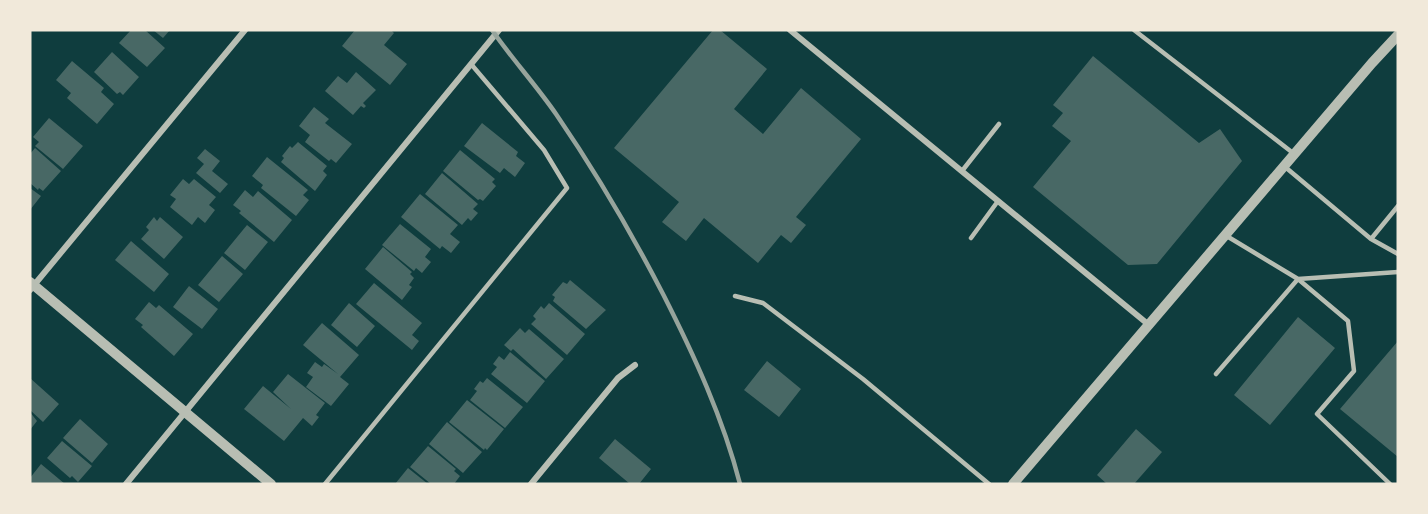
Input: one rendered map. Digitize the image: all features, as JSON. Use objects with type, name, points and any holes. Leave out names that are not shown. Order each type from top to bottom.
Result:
[{"type":"street","points":[[245,30],[31,286],[271,484]]},
{"type":"street","points":[[126,484],[499,30]]},
{"type":"street","points":[[790,30],[1149,325]]},
{"type":"street","points":[[1013,484],[1398,35]]},
{"type":"street","points":[[531,484],[618,378],[635,365]]},
{"type":"lane","points":[[1134,30],[1294,154]]},
{"type":"lane","points":[[325,484],[567,188],[544,150],[471,64]]},
{"type":"lane","points":[[962,171],[999,124]]},
{"type":"lane","points":[[1284,166],[1371,239],[1398,254]]},
{"type":"lane","points":[[971,238],[998,201]]},
{"type":"lane","points":[[1371,239],[1398,206]]},
{"type":"lane","points":[[1225,235],[1298,279],[1348,321],[1354,371],[1317,414],[1390,484]]},
{"type":"lane","points":[[1216,374],[1298,279],[1398,272]]},
{"type":"lane","points":[[735,296],[764,303],[863,379],[989,484]]},
{"type":"building","points":[[131,30],[145,30],[165,48],[147,67],[119,43]]},
{"type":"building","points":[[153,30],[170,30],[163,38]]},
{"type":"building","points":[[355,30],[391,30],[394,33],[384,45],[407,64],[390,85],[342,46]]},
{"type":"building","points":[[713,30],[720,30],[767,69],[734,109],[763,134],[801,88],[861,139],[796,217],[806,225],[791,243],[781,235],[758,263],[704,218],[686,241],[662,222],[679,202],[614,148]]},
{"type":"building","points":[[112,52],[139,77],[123,95],[120,92],[117,94],[94,72]]},
{"type":"building","points":[[1093,56],[1199,143],[1220,129],[1242,161],[1157,264],[1128,265],[1033,187],[1071,141],[1052,126],[1063,113],[1053,105]]},
{"type":"building","points":[[72,61],[104,88],[101,92],[114,104],[97,124],[67,98],[71,93],[56,80]]},
{"type":"building","points":[[356,72],[376,90],[363,103],[366,106],[364,108],[361,106],[353,115],[325,91],[338,76],[347,83]]},
{"type":"building","points":[[314,107],[329,119],[325,123],[352,144],[336,163],[331,159],[329,161],[305,142],[310,135],[299,126]]},
{"type":"building","points":[[49,118],[83,146],[63,169],[35,146],[39,142],[33,137]]},
{"type":"building","points":[[482,123],[518,152],[516,156],[525,163],[515,177],[504,168],[500,173],[464,146]]},
{"type":"building","points":[[298,142],[327,166],[323,171],[327,175],[315,191],[281,162],[284,158],[282,156],[290,146],[292,148]]},
{"type":"building","points":[[35,148],[61,171],[43,191],[30,183],[30,154]]},
{"type":"building","points":[[205,149],[220,161],[212,171],[228,184],[220,193],[196,173],[204,164],[197,158]]},
{"type":"building","points":[[460,150],[495,179],[492,182],[496,186],[483,201],[478,200],[443,171]]},
{"type":"building","points":[[267,157],[308,190],[303,195],[309,200],[296,216],[261,188],[263,185],[252,176]]},
{"type":"building","points":[[442,173],[478,204],[473,209],[478,213],[471,221],[468,218],[462,225],[425,194]]},
{"type":"building","points":[[183,179],[189,184],[194,179],[216,197],[209,205],[215,210],[205,223],[198,217],[192,225],[170,207],[176,199],[170,195]]},
{"type":"building","points":[[30,188],[41,196],[30,210]]},
{"type":"building","points":[[245,190],[253,197],[258,191],[292,220],[274,242],[239,213],[241,211],[233,205]]},
{"type":"building","points":[[420,194],[458,225],[450,234],[460,242],[451,253],[442,246],[440,249],[401,217]]},
{"type":"building","points":[[154,217],[157,221],[160,217],[183,237],[164,259],[141,239],[149,230],[146,227]]},
{"type":"building","points":[[400,224],[431,249],[425,257],[431,262],[422,273],[416,268],[414,271],[382,245]]},
{"type":"building","points":[[247,225],[268,242],[245,270],[224,253]]},
{"type":"building","points":[[131,241],[169,274],[154,292],[115,260]]},
{"type":"building","points":[[383,247],[412,272],[410,274],[414,278],[409,285],[412,287],[402,300],[365,269]]},
{"type":"building","points":[[222,256],[243,274],[219,302],[198,285]]},
{"type":"building","points":[[570,280],[606,310],[586,329],[553,301],[555,297],[552,295],[563,282],[567,284]]},
{"type":"building","points":[[374,283],[422,323],[412,335],[419,341],[412,350],[356,304]]},
{"type":"building","points":[[189,286],[218,309],[202,329],[173,307]]},
{"type":"building","points":[[149,302],[156,308],[159,305],[193,334],[174,356],[135,319]]},
{"type":"building","points":[[349,303],[375,326],[357,347],[331,325]]},
{"type":"building","points":[[549,303],[585,334],[567,355],[531,324],[536,319],[533,316],[541,306],[544,309]]},
{"type":"building","points":[[1298,317],[1335,348],[1270,425],[1234,395]]},
{"type":"building","points":[[322,323],[359,355],[340,377],[349,384],[331,406],[306,387],[313,377],[307,373],[315,362],[322,367],[324,364],[338,374],[303,345]]},
{"type":"building","points":[[520,328],[525,333],[529,329],[564,359],[546,379],[513,349],[511,351],[504,345]]},
{"type":"building","points":[[1398,341],[1398,457],[1340,409]]},
{"type":"building","points":[[510,352],[545,381],[527,403],[491,374],[497,367],[493,364],[499,356],[504,360]]},
{"type":"building","points":[[767,361],[801,389],[779,417],[744,390]]},
{"type":"building","points":[[288,374],[325,403],[316,415],[319,417],[312,426],[303,418],[284,441],[244,409],[263,386],[291,409],[273,392]]},
{"type":"building","points":[[30,378],[59,404],[43,422],[30,410]]},
{"type":"building","points":[[487,378],[523,407],[505,428],[470,400],[477,391],[474,389],[480,381],[483,383]]},
{"type":"building","points":[[467,400],[504,429],[487,450],[449,422]]},
{"type":"building","points":[[30,412],[37,421],[30,430]]},
{"type":"building","points":[[80,419],[108,444],[92,463],[63,438]]},
{"type":"building","points":[[447,422],[482,452],[463,473],[429,444]]},
{"type":"building","points":[[1136,429],[1162,452],[1134,484],[1107,484],[1097,475]]},
{"type":"building","points":[[615,439],[651,469],[639,484],[630,484],[599,458]]},
{"type":"building","points":[[62,441],[92,466],[78,482],[47,458]]},
{"type":"building","points":[[428,446],[456,469],[454,471],[460,476],[454,484],[431,484],[410,467]]},
{"type":"building","points":[[41,464],[65,484],[30,484],[30,478]]},
{"type":"building","points":[[408,468],[428,484],[395,484]]},
{"type":"railway","points":[[492,30],[548,103],[599,180],[638,248],[675,317],[707,387],[740,484]]}]
